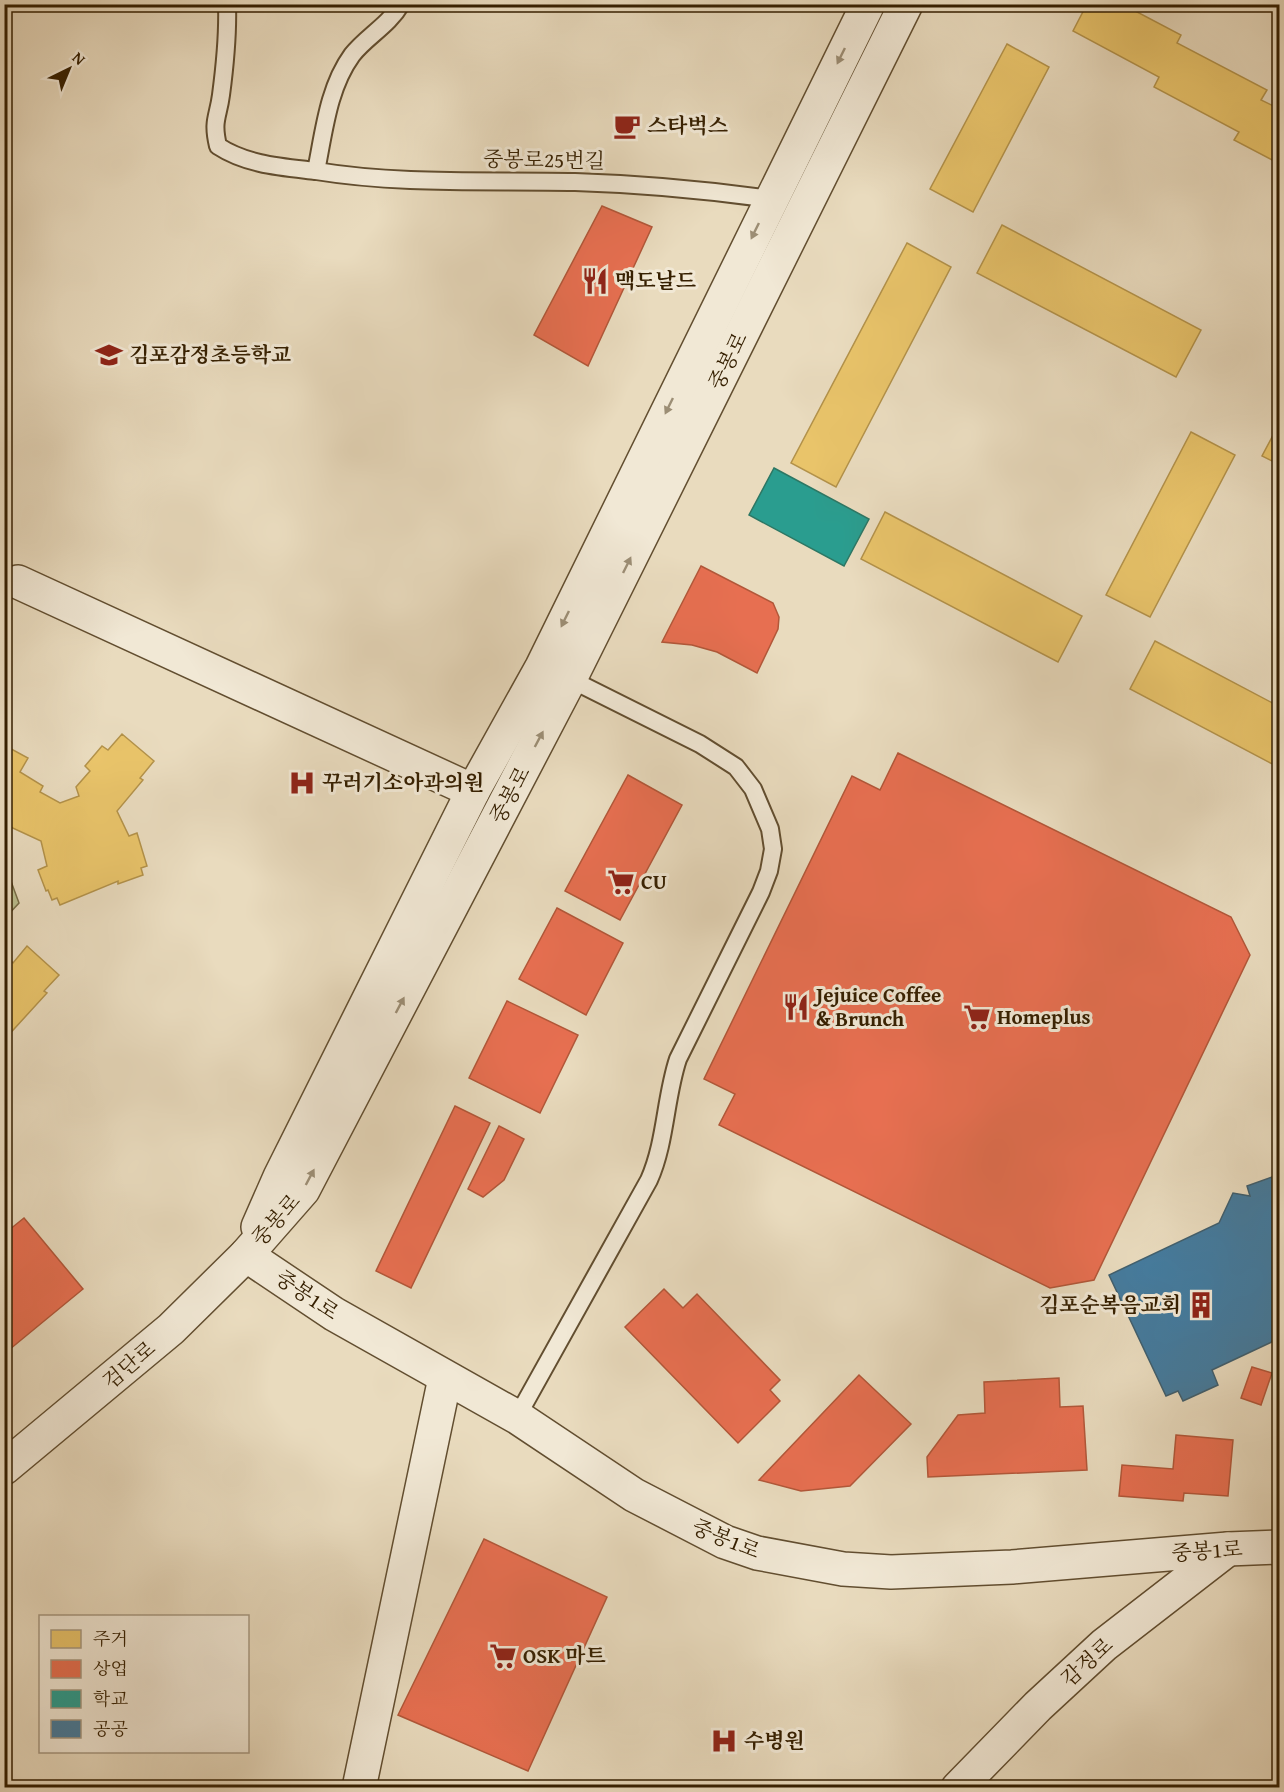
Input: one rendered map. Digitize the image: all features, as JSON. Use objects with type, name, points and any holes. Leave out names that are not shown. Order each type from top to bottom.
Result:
[{"type":"street","name":"중봉로","points":[[246,1255],[280,1177],[473,791],[556,673],[771,199],[868,4]]},
{"type":"street","name":"중봉로","points":[[246,1255],[303,1191],[556,673],[906,4]]},
{"type":"street","points":[[18,582],[473,791]]},
{"type":"street","name":"중봉1로","points":[[246,1255],[334,1314],[517,1417],[634,1495],[724,1542],[758,1553],[843,1569],[891,1572],[1012,1567],[1228,1549],[1276,1538]]},
{"type":"street","name":"검단로","points":[[4,1468],[171,1329],[246,1255]]},
{"type":"street","points":[[359,1788],[445,1378]]},
{"type":"street","name":"감정로","points":[[958,1788],[1038,1706],[1104,1645],[1228,1549]]},
{"type":"lane","name":"중봉로25번길","points":[[226,4],[228,24],[221,98],[213,126],[218,146],[236,157],[273,166],[362,178],[413,182],[642,185],[771,199]]},
{"type":"lane","points":[[316,171],[332,95],[342,70],[354,53],[401,4]]},
{"type":"lane","points":[[517,1417],[649,1180],[655,1166],[672,1077],[678,1059],[761,892],[773,849],[764,809],[753,789],[736,767],[700,744],[556,673]]},
{"type":"green space","points":[[5,865],[19,903],[4,918]]},
{"type":"building: 주거","points":[[1087,4],[1122,4],[1181,35],[1177,43],[1267,90],[1261,100],[1280,109],[1280,164],[1234,140],[1239,132],[1154,87],[1159,77],[1073,31]]},
{"type":"building: 주거","points":[[1007,44],[1049,67],[973,212],[930,189]]},
{"type":"building: 주거","points":[[1002,225],[1201,330],[1176,377],[977,273]]},
{"type":"building: 주거","points":[[907,243],[951,267],[836,487],[791,463]]},
{"type":"building: 주거","points":[[1280,422],[1280,465],[1262,456]]},
{"type":"building: 주거","points":[[1191,432],[1235,455],[1150,617],[1106,595]]},
{"type":"building: 주거","points":[[885,512],[1082,616],[1058,662],[861,559]]},
{"type":"building: 주거","points":[[1155,641],[1280,707],[1280,768],[1130,689]]},
{"type":"building: 주거","points":[[122,734],[154,761],[140,778],[143,780],[117,811],[129,836],[137,833],[147,866],[141,868],[143,875],[118,884],[118,881],[60,905],[57,898],[52,900],[48,890],[46,891],[38,870],[47,866],[41,841],[4,824],[4,745],[28,758],[20,772],[43,786],[40,792],[60,803],[79,796],[76,787],[90,771],[85,766],[102,746],[108,750]]},
{"type":"building: 주거","points":[[27,946],[59,975],[44,991],[47,993],[4,1040],[4,961],[8,958],[13,963]]},
{"type":"building: 상업","name":"맥도날드","points":[[602,206],[652,227],[588,366],[534,335]]},
{"type":"building: 상업","points":[[701,566],[773,603],[779,617],[778,629],[757,673],[717,652],[692,645],[662,642]]},
{"type":"building: 상업","name":"Homeplus","points":[[898,753],[1231,917],[1250,955],[1094,1280],[1050,1288],[719,1125],[735,1094],[704,1079],[852,776],[880,790]]},
{"type":"building: 상업","points":[[628,775],[682,805],[620,920],[565,891]]},
{"type":"building: 상업","points":[[557,908],[623,943],[586,1015],[519,979]]},
{"type":"building: 상업","points":[[507,1001],[578,1035],[540,1113],[469,1078]]},
{"type":"building: 상업","points":[[455,1106],[490,1123],[411,1288],[376,1271]]},
{"type":"building: 상업","points":[[499,1126],[524,1139],[504,1180],[483,1197],[468,1189]]},
{"type":"building: 상업","points":[[24,1218],[83,1289],[4,1354],[4,1234]]},
{"type":"building: 상업","points":[[664,1289],[683,1308],[697,1294],[780,1380],[770,1390],[780,1401],[738,1443],[625,1327]]},
{"type":"building: 상업","points":[[1252,1367],[1272,1373],[1261,1405],[1241,1398]]},
{"type":"building: 상업","points":[[859,1375],[911,1424],[850,1486],[801,1491],[759,1480]]},
{"type":"building: 상업","points":[[1059,1378],[1060,1407],[1083,1406],[1087,1470],[928,1477],[927,1457],[958,1415],[985,1413],[984,1382]]},
{"type":"building: 상업","points":[[1176,1435],[1233,1440],[1228,1496],[1184,1493],[1183,1501],[1119,1496],[1122,1465],[1173,1469]]},
{"type":"building: 상업","name":"OSK 마트","points":[[484,1539],[607,1597],[528,1771],[398,1715]]},
{"type":"building: 학교","points":[[774,468],[869,519],[844,566],[749,515]]},
{"type":"building: 공공","name":"김포순복음교회","points":[[1272,1177],[1275,1187],[1280,1186],[1278,1339],[1212,1370],[1218,1385],[1183,1401],[1178,1391],[1166,1396],[1109,1275],[1219,1223],[1233,1193],[1250,1196],[1247,1186]]},
{"type":"place","name":"스타벅스","points":[[627,126]]},
{"type":"place","name":"맥도날드","points":[[595,281]]},
{"type":"place","name":"김포감정초등학교","points":[[109,355]]},
{"type":"place","name":"꾸러기소아과의원","points":[[302,783]]},
{"type":"place","name":"CU","points":[[621,882]]},
{"type":"place","name":"Jejuice Coffee & Brunch","points":[[796,1007]]},
{"type":"place","name":"Homeplus","points":[[977,1017]]},
{"type":"place","name":"김포순복음교회","points":[[1201,1305]]},
{"type":"place","name":"OSK 마트","points":[[503,1656]]},
{"type":"place","name":"수병원","points":[[724,1741]]}]
